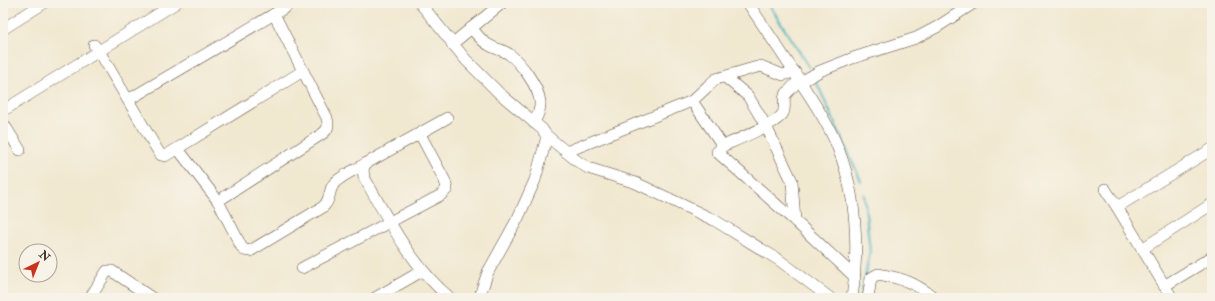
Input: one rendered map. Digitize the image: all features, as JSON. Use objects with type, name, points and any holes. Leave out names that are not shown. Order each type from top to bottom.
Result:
[{"type":"street","points":[[3,29],[44,3]]},
{"type":"street","points":[[3,110],[163,3]]},
{"type":"street","points":[[3,104],[96,48],[176,3]]},
{"type":"street","points":[[420,3],[466,60],[546,135],[577,161],[588,168],[636,183],[714,220],[779,260],[830,298]]},
{"type":"street","points":[[452,44],[502,3]]},
{"type":"street","points":[[749,3],[818,108],[838,148],[850,187],[856,238],[855,277],[852,298]]},
{"type":"street","points":[[566,152],[692,101],[716,79],[761,66],[783,75],[798,78],[853,58],[916,38],[937,27],[974,3]]},
{"type":"street","points":[[128,100],[286,7]]},
{"type":"street","points":[[218,201],[327,130],[329,124],[274,14]]},
{"type":"street","points":[[471,28],[487,45],[501,50],[513,58],[528,74],[538,94],[540,102],[540,110],[534,123]]},
{"type":"street","points":[[96,48],[161,155],[165,156],[303,71]]},
{"type":"street","points":[[725,77],[748,96],[766,126],[792,181],[795,221]]},
{"type":"street","points":[[798,78],[785,95],[783,115],[766,126],[723,146],[717,152],[795,221],[855,277]]},
{"type":"street","points":[[692,101],[723,146]]},
{"type":"street","points":[[178,149],[218,201],[241,246],[244,250],[250,251],[323,207],[327,203],[330,197],[331,188],[336,182],[447,118]]},
{"type":"street","points":[[3,123],[20,150]]},
{"type":"street","points":[[302,268],[390,222],[441,194],[447,189],[446,181],[420,134]]},
{"type":"street","points":[[480,298],[488,272],[518,218],[535,180],[546,135]]},
{"type":"street","points":[[1117,207],[1212,149]]},
{"type":"street","points":[[365,164],[363,170],[364,177],[390,222],[422,271],[449,298]]},
{"type":"street","points":[[1105,189],[1172,298]]},
{"type":"street","points":[[1142,249],[1212,204]]},
{"type":"street","points":[[1164,286],[1212,257]]},
{"type":"street","points":[[90,298],[107,272],[112,271],[152,298]]},
{"type":"street","points":[[375,298],[422,271]]},
{"type":"street","points":[[868,298],[871,278],[878,274],[902,278],[935,298]]},
{"type":"street","points":[[391,290],[399,298]]},
{"type":"waterway","points":[[768,3],[809,67]]},
{"type":"waterway","points":[[815,79],[861,181]]},
{"type":"waterway","points":[[861,298],[870,252],[864,194]]}]
